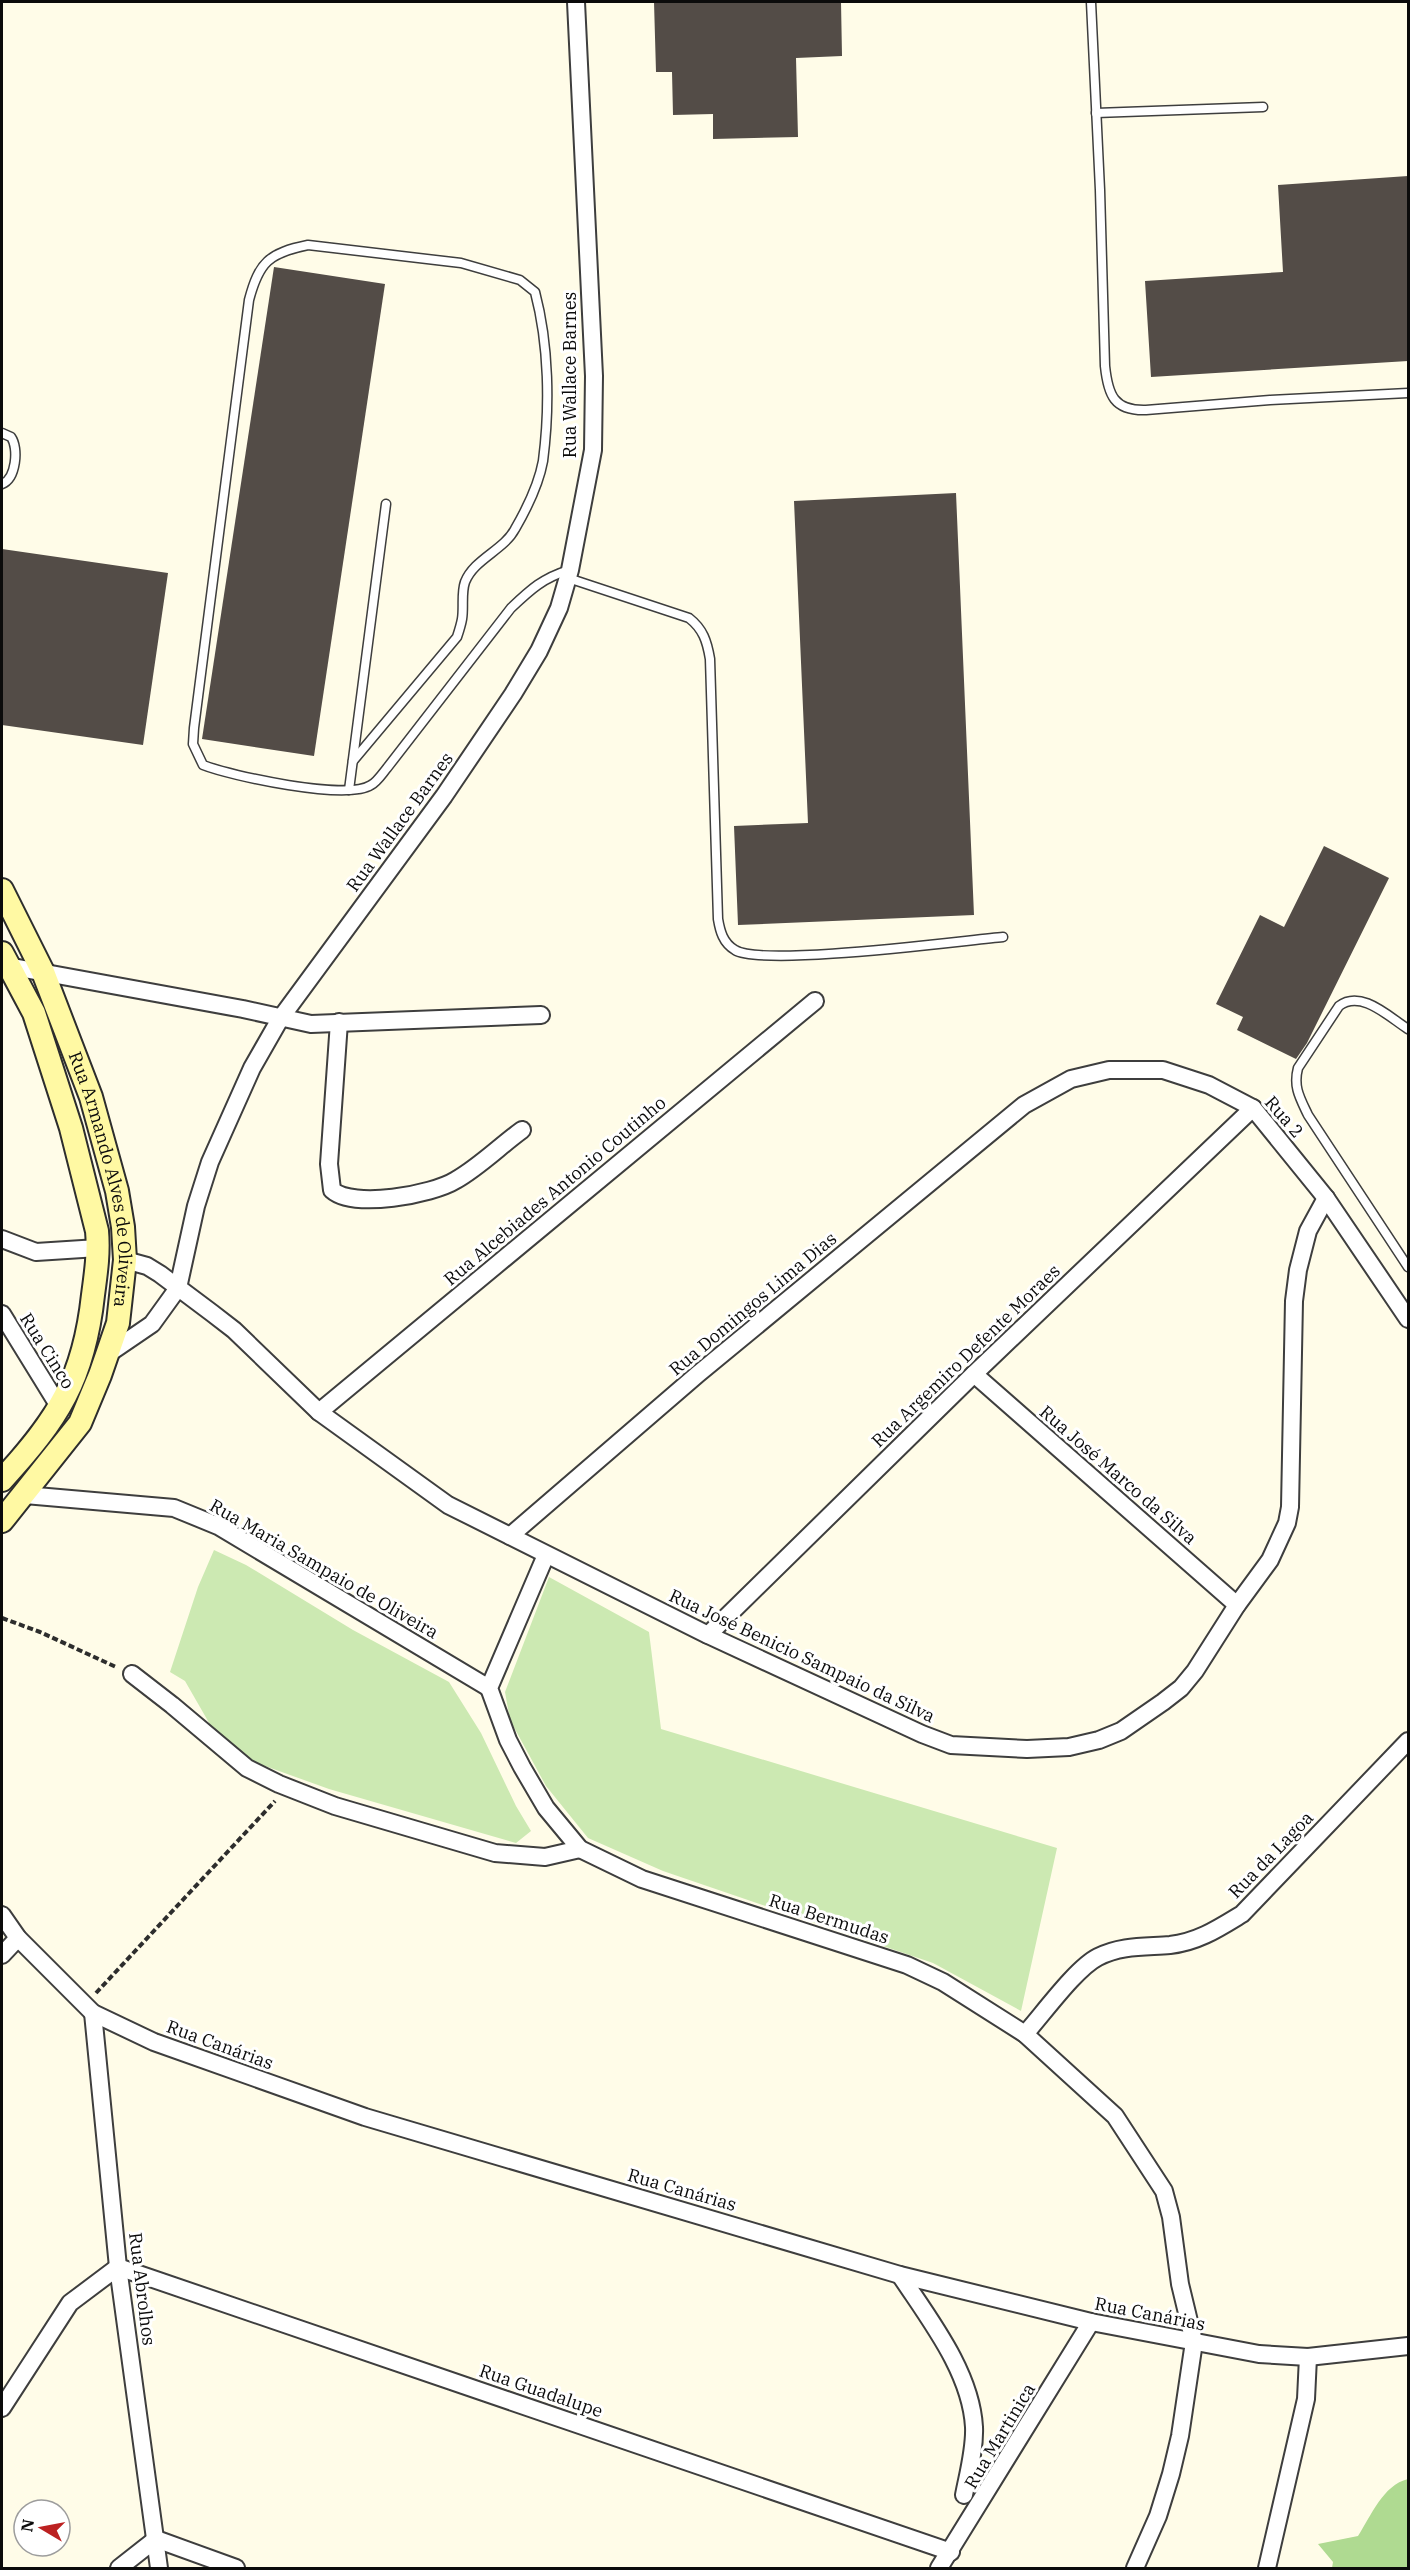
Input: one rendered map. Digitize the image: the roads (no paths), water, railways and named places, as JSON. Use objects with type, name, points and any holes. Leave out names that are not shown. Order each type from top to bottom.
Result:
[{"type":"main road","name":"Rua Armando Alves de Oliveira","points":[[2,890],[43,972],[91,1096],[117,1191],[123,1227],[125,1260],[118,1323],[80,1423],[25,1495],[2,1521]]},
{"type":"main road","name":"Rua Armando Alves de Oliveira","points":[[2,1480],[60,1408],[84,1353],[90,1323],[98,1248],[90,1204],[68,1117],[34,1013],[3,961]]},
{"type":"street","name":"Rua Wallace Barnes","points":[[108,1354],[152,1324],[178,1288],[196,1206],[210,1162],[252,1068],[280,1019],[444,796],[513,694],[539,651],[559,608],[569,574],[593,450],[594,376],[576,2]]},
{"type":"street","points":[[3,961],[43,972],[311,1024],[542,1015]]},
{"type":"street","name":"Rua Alcebiades Antonio Coutinho","points":[[319,1412],[815,1001]]},
{"type":"street","points":[[339,1022],[329,1164],[332,1190],[345,1198],[390,1198],[434,1189],[455,1181],[522,1130]]},
{"type":"street","name":"Rua 2","points":[[1024,1105],[1071,1078],[1109,1070],[1163,1070],[1209,1085],[1253,1108],[1326,1198],[1408,1319]]},
{"type":"street","name":"Rua Domingos Lima Dias","points":[[510,1536],[707,1366],[1024,1105]]},
{"type":"street","name":"Rua Argemiro Defente Moraes","points":[[708,1635],[974,1374],[1253,1108]]},
{"type":"street","name":"Rua José Benicio Sampaio da Silva","points":[[178,1288],[234,1330],[319,1412],[448,1505],[708,1635],[893,1723],[951,1745],[1004,1749],[1059,1748],[1099,1740],[1121,1731],[1180,1688],[1195,1671],[1237,1605],[1270,1560],[1287,1522],[1290,1508],[1293,1301],[1308,1231],[1326,1198]]},
{"type":"street","points":[[2,1239],[36,1252],[98,1248]]},
{"type":"street","points":[[125,1260],[147,1266],[178,1288]]},
{"type":"street","name":"Rua Cinco","points":[[2,1314],[60,1408]]},
{"type":"street","name":"Rua José Marco da Silva","points":[[974,1374],[1237,1605]]},
{"type":"street","name":"Rua Maria Sampaio de Oliveira","points":[[25,1495],[174,1508],[218,1526],[489,1688]]},
{"type":"street","points":[[489,1688],[546,1555]]},
{"type":"street","points":[[132,1674],[247,1768],[288,1787],[355,1812],[495,1853],[545,1857],[580,1850]]},
{"type":"street","name":"Rua Bermudas","points":[[489,1688],[508,1740],[522,1767],[546,1808],[580,1850],[642,1880],[907,1965],[970,1998],[1025,2034],[1115,2116],[1164,2191],[1172,2217],[1180,2284],[1194,2342]]},
{"type":"street","name":"Rua da Lagoa","points":[[1025,2034],[1084,1967],[1097,1957],[1141,1945],[1171,1945],[1191,1940],[1217,1930],[1242,1914],[1408,1741]]},
{"type":"street","name":"Rua Canárias","points":[[2,1915],[18,1938],[89,2009],[154,2042],[365,2117],[900,2275],[1091,2322],[1259,2354],[1308,2357],[1408,2346]]},
{"type":"street","points":[[2,1955],[18,1938]]},
{"type":"street","name":"Rua Abrolhos","points":[[89,2009],[118,2267],[159,2568]]},
{"type":"street","points":[[2,2408],[70,2303],[118,2267]]},
{"type":"street","name":"Rua Guadalupe","points":[[118,2267],[951,2552]]},
{"type":"street","points":[[900,2275],[958,2365],[974,2426],[964,2495]]},
{"type":"street","name":"Rua Martinica","points":[[939,2568],[1091,2322]]},
{"type":"street","points":[[1136,2568],[1158,2516],[1171,2474],[1180,2436],[1194,2342]]},
{"type":"street","points":[[1267,2568],[1304,2409],[1308,2357]]},
{"type":"street","points":[[119,2568],[156,2539],[236,2568]]},
{"type":"lane","points":[[1091,2],[1105,366],[1109,392],[1115,401],[1133,410],[1146,410],[1270,400],[1408,393]]},
{"type":"lane","points":[[1096,113],[1263,106]]},
{"type":"lane","points":[[352,761],[457,636],[462,620],[465,583],[474,569],[514,532],[542,463],[546,393],[541,312],[536,292],[520,280],[461,263],[308,245],[287,249],[265,263],[255,276],[249,300],[194,728],[193,744],[203,765],[224,773],[291,785],[349,790],[370,786],[387,768],[511,608],[549,576],[569,574],[689,618],[704,634],[710,659],[718,919],[720,932],[734,950],[747,955],[789,956],[1003,937]]},
{"type":"lane","points":[[2,433],[11,437],[15,444],[11,477],[2,483]]},
{"type":"lane","points":[[349,790],[386,504]]},
{"type":"lane","points":[[1408,1029],[1364,1001],[1348,1000],[1339,1006],[1298,1068],[1295,1079],[1296,1090],[1308,1115],[1408,1267]]}]
